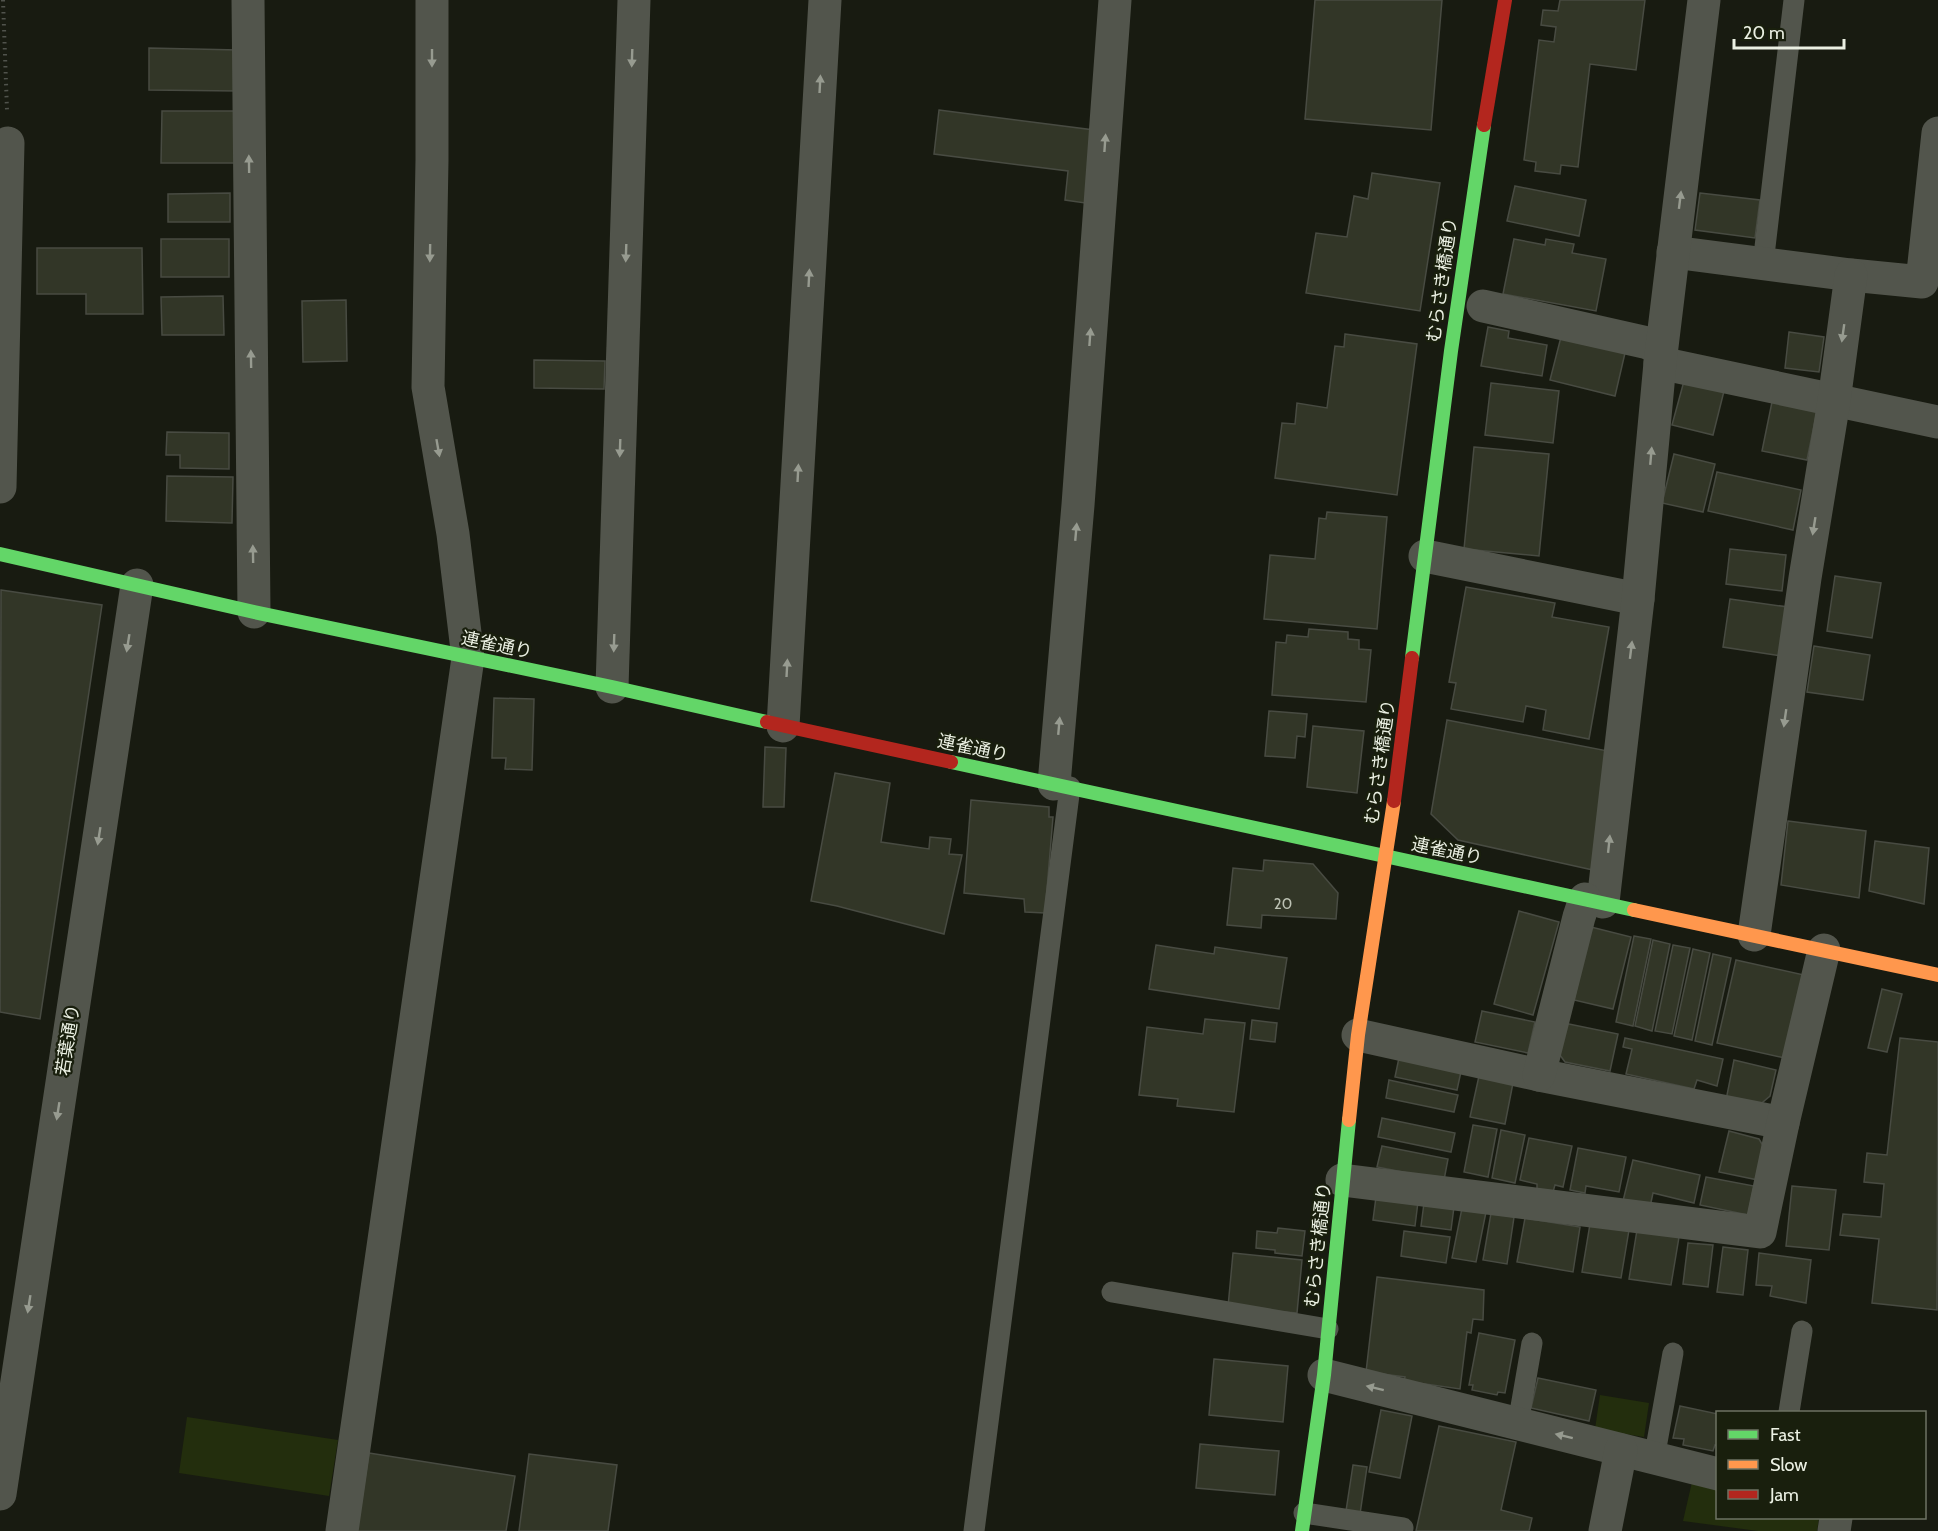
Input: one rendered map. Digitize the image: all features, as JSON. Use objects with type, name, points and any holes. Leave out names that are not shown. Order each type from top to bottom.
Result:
[{"type":"main road","name":"むらさき橋通り","points":[[1303,1522],[1324,1375],[1358,1035],[1396,786],[1450,351],[1479,153],[1505,0]]},
{"type":"main road","name":"連雀通り","points":[[0,554],[254,612],[612,687],[783,726],[1938,975]]},
{"type":"street","points":[[248,0],[254,612]]},
{"type":"street","points":[[342,1531],[468,658],[453,534],[428,387],[432,0]]},
{"type":"street","points":[[612,687],[634,0]]},
{"type":"street","points":[[783,726],[825,0]]},
{"type":"street","points":[[1062,785],[1078,505],[1115,0]]},
{"type":"street","points":[[1539,1076],[1578,917],[1594,900],[1638,599],[1660,356],[1704,0]]},
{"type":"street","points":[[1673,252],[1922,282],[1938,134]]},
{"type":"street","points":[[0,488],[8,144]]},
{"type":"street","points":[[1754,935],[1851,275]]},
{"type":"street","points":[[1483,306],[1648,343],[1660,356],[1834,401],[1938,422]]},
{"type":"street","points":[[1425,556],[1638,599]]},
{"type":"street","name":"若葉通り","points":[[0,1489],[137,585]]},
{"type":"street","points":[[1342,1180],[1760,1232],[1824,950]]},
{"type":"street","points":[[1358,1035],[1539,1076],[1783,1123]]},
{"type":"street","points":[[1324,1375],[1716,1474]]},
{"type":"street","points":[[1605,1531],[1620,1450]]},
{"type":"lane","points":[[1763,264],[1794,0]]},
{"type":"lane","points":[[974,1531],[1062,785]]},
{"type":"lane","points":[[1112,1292],[1328,1329]]},
{"type":"lane","points":[[1789,1411],[1802,1331]]},
{"type":"lane","points":[[1518,1424],[1532,1343]]},
{"type":"lane","points":[[1654,1459],[1673,1353]]},
{"type":"lane","points":[[1303,1522],[1403,1528]]},
{"type":"path","points":[[3,0],[8,144]]},
{"type":"green space","points":[[1600,1395],[1649,1403],[1644,1437],[1595,1429]]},
{"type":"green space","points":[[187,1417],[338,1440],[329,1496],[179,1473]]},
{"type":"green space","points":[[1692,1482],[1716,1488],[1716,1519],[1819,1519],[1817,1531],[1758,1531],[1683,1521]]},
{"type":"building","points":[[1315,0],[1442,0],[1431,130],[1305,119]]},
{"type":"building","points":[[1560,0],[1645,0],[1636,70],[1590,64],[1578,167],[1561,165],[1560,174],[1535,171],[1536,162],[1524,160],[1539,40],[1554,42],[1556,27],[1541,25],[1543,10],[1558,11]]},
{"type":"building","points":[[149,48],[238,50],[238,91],[149,90]]},
{"type":"building","points":[[939,110],[1094,130],[1085,203],[1065,200],[1068,171],[934,154]]},
{"type":"building","points":[[162,111],[237,111],[236,163],[161,163]]},
{"type":"building","points":[[1372,173],[1440,183],[1420,311],[1306,293],[1316,233],[1347,237],[1354,196],[1368,199]]},
{"type":"building","points":[[1515,186],[1586,200],[1579,236],[1507,221]]},
{"type":"building","points":[[230,193],[230,222],[168,222],[168,194]]},
{"type":"building","points":[[1700,193],[1760,200],[1755,238],[1695,230]]},
{"type":"building","points":[[161,239],[229,239],[229,277],[161,277]]},
{"type":"building","points":[[1514,239],[1545,245],[1546,239],[1574,244],[1572,253],[1606,259],[1596,311],[1503,294]]},
{"type":"building","points":[[37,248],[142,248],[143,314],[86,314],[86,294],[37,294]]},
{"type":"building","points":[[223,296],[224,335],[162,335],[161,297]]},
{"type":"building","points":[[346,300],[347,361],[303,362],[302,301]]},
{"type":"building","points":[[1488,327],[1509,331],[1508,338],[1547,345],[1542,376],[1481,366]]},
{"type":"building","points":[[1789,332],[1824,337],[1819,372],[1785,368]]},
{"type":"building","points":[[1345,334],[1417,344],[1397,495],[1275,478],[1282,423],[1295,424],[1297,403],[1327,408],[1335,346],[1344,347]]},
{"type":"building","points":[[1561,337],[1625,353],[1615,396],[1550,380]]},
{"type":"building","points":[[534,360],[605,361],[604,389],[534,388]]},
{"type":"building","points":[[1684,381],[1724,391],[1713,435],[1672,425]]},
{"type":"building","points":[[1491,383],[1559,391],[1553,443],[1485,435]]},
{"type":"building","points":[[1772,402],[1817,411],[1807,460],[1762,451]]},
{"type":"building","points":[[167,432],[229,433],[229,469],[180,468],[180,455],[166,455]]},
{"type":"building","points":[[1474,447],[1549,454],[1539,556],[1464,549]]},
{"type":"building","points":[[1674,454],[1715,464],[1703,512],[1662,503]]},
{"type":"building","points":[[1717,472],[1801,490],[1793,530],[1708,511]]},
{"type":"building","points":[[167,476],[233,477],[232,523],[166,521]]},
{"type":"building","points":[[1327,512],[1387,517],[1377,629],[1264,619],[1270,555],[1315,559],[1319,518],[1326,519]]},
{"type":"building","points":[[1730,549],[1786,555],[1782,591],[1726,584]]},
{"type":"building","points":[[1835,576],[1881,583],[1872,638],[1827,631]]},
{"type":"building","points":[[1466,587],[1555,603],[1552,617],[1609,627],[1589,739],[1543,730],[1546,710],[1526,706],[1523,722],[1451,709],[1456,683],[1449,682]]},
{"type":"building","points":[[1,590],[102,605],[40,1019],[0,1012]]},
{"type":"building","points":[[1730,599],[1788,607],[1782,656],[1723,647]]},
{"type":"building","points":[[1309,629],[1348,632],[1348,639],[1359,640],[1359,649],[1371,650],[1366,702],[1272,695],[1276,642],[1286,643],[1287,635],[1308,637]]},
{"type":"building","points":[[1814,646],[1870,655],[1863,700],[1807,692]]},
{"type":"building","points":[[494,698],[534,699],[532,770],[505,769],[506,758],[492,758]]},
{"type":"building","points":[[1269,711],[1307,714],[1305,737],[1297,736],[1295,758],[1265,756]]},
{"type":"building","points":[[1447,720],[1613,752],[1593,870],[1458,840],[1431,814]]},
{"type":"building","points":[[1313,726],[1364,731],[1357,793],[1307,787]]},
{"type":"building","points":[[765,747],[786,748],[784,807],[763,807]]},
{"type":"building","points":[[835,773],[890,783],[881,842],[929,849],[930,837],[951,839],[949,854],[962,855],[944,934],[811,901]]},
{"type":"building","points":[[971,800],[1049,807],[1049,817],[1053,817],[1045,913],[1025,912],[1024,899],[964,893]]},
{"type":"building","points":[[1788,821],[1866,831],[1859,898],[1781,885]]},
{"type":"building","points":[[1875,841],[1929,848],[1924,904],[1869,891]]},
{"type":"building","points":[[1264,860],[1313,864],[1338,893],[1336,919],[1262,915],[1261,928],[1227,925],[1233,868],[1263,871]]},
{"type":"building","points":[[1519,911],[1559,922],[1533,1015],[1494,1004]]},
{"type":"building","points":[[1591,927],[1631,937],[1613,1009],[1574,1000]]},
{"type":"building","points":[[1634,936],[1651,939],[1633,1026],[1616,1022]]},
{"type":"building","points":[[1653,940],[1670,944],[1652,1031],[1635,1026]]},
{"type":"building","points":[[1156,945],[1214,954],[1215,947],[1287,958],[1279,1009],[1149,989]]},
{"type":"building","points":[[1673,945],[1690,948],[1672,1034],[1655,1031]]},
{"type":"building","points":[[1693,949],[1710,953],[1692,1040],[1674,1036]]},
{"type":"building","points":[[1713,954],[1731,958],[1712,1045],[1695,1041]]},
{"type":"building","points":[[1736,960],[1804,975],[1785,1058],[1717,1043]]},
{"type":"building","points":[[1882,989],[1902,994],[1887,1052],[1868,1048]]},
{"type":"building","points":[[1482,1011],[1535,1022],[1528,1053],[1475,1042]]},
{"type":"building","points":[[1205,1019],[1245,1023],[1234,1112],[1177,1106],[1178,1099],[1139,1095],[1147,1027],[1203,1034]]},
{"type":"building","points":[[1252,1020],[1277,1023],[1275,1042],[1250,1039]]},
{"type":"building","points":[[1564,1023],[1618,1034],[1610,1071],[1565,1062],[1557,1051]]},
{"type":"building","points":[[1625,1038],[1723,1059],[1717,1086],[1697,1080],[1694,1089],[1626,1074],[1632,1049],[1623,1047]]},
{"type":"building","points":[[1900,1038],[1938,1042],[1937,1310],[1872,1303],[1879,1239],[1840,1235],[1843,1214],[1881,1217],[1884,1184],[1864,1182],[1867,1153],[1887,1155]]},
{"type":"building","points":[[1400,1053],[1462,1067],[1457,1090],[1395,1077]]},
{"type":"building","points":[[1734,1060],[1776,1070],[1770,1096],[1757,1107],[1726,1100]]},
{"type":"building","points":[[1479,1076],[1513,1083],[1505,1124],[1470,1117]]},
{"type":"building","points":[[1389,1080],[1458,1095],[1454,1112],[1386,1098]]},
{"type":"building","points":[[1382,1118],[1455,1133],[1451,1152],[1378,1137]]},
{"type":"building","points":[[1473,1125],[1497,1129],[1488,1177],[1464,1172]]},
{"type":"building","points":[[1501,1130],[1525,1135],[1515,1183],[1492,1178]]},
{"type":"building","points":[[1729,1131],[1759,1139],[1765,1149],[1758,1180],[1719,1172]]},
{"type":"building","points":[[1529,1138],[1572,1146],[1563,1187],[1555,1185],[1553,1192],[1537,1189],[1537,1184],[1520,1180]]},
{"type":"building","points":[[1382,1146],[1448,1159],[1444,1180],[1377,1167]]},
{"type":"building","points":[[1578,1148],[1626,1157],[1619,1192],[1586,1186],[1585,1193],[1570,1190]]},
{"type":"building","points":[[1633,1160],[1700,1175],[1694,1203],[1653,1193],[1650,1207],[1623,1201]]},
{"type":"building","points":[[1706,1177],[1754,1186],[1748,1215],[1700,1205]]},
{"type":"building","points":[[1792,1186],[1836,1190],[1829,1250],[1786,1246]]},
{"type":"building","points":[[1376,1197],[1418,1202],[1415,1226],[1373,1220]]},
{"type":"building","points":[[1424,1203],[1454,1207],[1451,1230],[1421,1226]]},
{"type":"building","points":[[1462,1208],[1486,1212],[1476,1262],[1452,1258]]},
{"type":"building","points":[[1491,1213],[1514,1217],[1507,1264],[1483,1260]]},
{"type":"building","points":[[1525,1218],[1580,1227],[1573,1272],[1517,1262]]},
{"type":"building","points":[[1590,1224],[1629,1230],[1621,1278],[1582,1272]]},
{"type":"building","points":[[1278,1228],[1305,1231],[1302,1256],[1256,1248],[1257,1231],[1277,1233]]},
{"type":"building","points":[[1637,1230],[1679,1237],[1671,1285],[1629,1279]]},
{"type":"building","points":[[1404,1231],[1450,1237],[1446,1263],[1401,1256]]},
{"type":"building","points":[[1688,1243],[1713,1245],[1708,1287],[1683,1284]]},
{"type":"building","points":[[1723,1247],[1748,1250],[1743,1295],[1717,1292]]},
{"type":"building","points":[[1233,1253],[1302,1260],[1297,1313],[1228,1307]]},
{"type":"building","points":[[1759,1253],[1811,1260],[1806,1303],[1770,1296],[1772,1286],[1756,1285]]},
{"type":"building","points":[[1377,1277],[1484,1290],[1483,1320],[1473,1319],[1471,1333],[1467,1332],[1460,1389],[1404,1381],[1405,1377],[1366,1372]]},
{"type":"building","points":[[1479,1333],[1515,1340],[1505,1393],[1498,1392],[1497,1395],[1472,1390],[1473,1385],[1469,1385]]},
{"type":"building","points":[[1214,1359],[1288,1366],[1283,1422],[1209,1415]]},
{"type":"building","points":[[1538,1378],[1596,1390],[1589,1421],[1531,1408]]},
{"type":"building","points":[[1680,1406],[1716,1414],[1716,1445],[1713,1451],[1683,1445],[1684,1439],[1673,1438]]},
{"type":"building","points":[[1381,1410],[1412,1416],[1400,1478],[1369,1472]]},
{"type":"building","points":[[1439,1426],[1516,1442],[1501,1510],[1532,1518],[1529,1531],[1416,1531]]},
{"type":"building","points":[[1200,1444],[1279,1451],[1275,1495],[1196,1488]]},
{"type":"building","points":[[369,1453],[515,1476],[506,1531],[357,1531]]},
{"type":"building","points":[[529,1454],[617,1465],[608,1531],[519,1531]]},
{"type":"building","points":[[1353,1465],[1367,1467],[1360,1514],[1346,1511]]},
{"type":"traffic: fast","points":[[1412,658],[1451,351],[1484,125]]},
{"type":"traffic: fast","points":[[0,554],[254,612],[767,722]]},
{"type":"traffic: fast","points":[[951,762],[1634,910]]},
{"type":"traffic: fast","points":[[1302,1531],[1324,1375],[1349,1120]]},
{"type":"traffic: slow","points":[[1349,1120],[1358,1035],[1394,801]]},
{"type":"traffic: slow","points":[[1634,910],[1938,975]]},
{"type":"traffic: jam","points":[[1484,125],[1505,0]]},
{"type":"traffic: jam","points":[[1394,801],[1412,658]]},
{"type":"traffic: jam","points":[[767,722],[951,762]]}]
